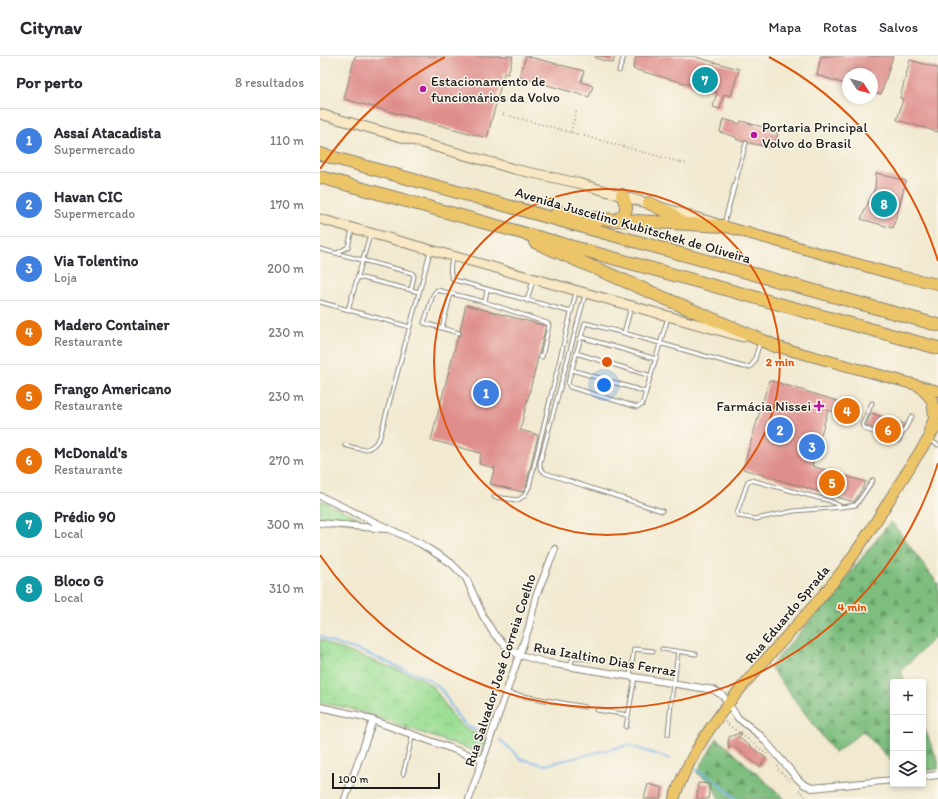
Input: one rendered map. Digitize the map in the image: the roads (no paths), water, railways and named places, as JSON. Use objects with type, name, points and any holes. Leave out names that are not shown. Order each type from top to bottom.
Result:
[{"type":"highway","name":"Avenida Juscelino Kubitschek de Oliveira","points":[[320,154],[938,325]]},
{"type":"highway","points":[[348,161],[553,211],[617,220],[681,222],[724,226]]},
{"type":"highway","points":[[320,177],[938,348]]},
{"type":"highway","points":[[617,220],[626,212],[627,206],[622,195]]},
{"type":"highway","points":[[649,203],[672,214],[681,222]]},
{"type":"highway","points":[[494,225],[775,346]]},
{"type":"main road","points":[[320,114],[501,165],[622,195],[724,226],[900,276],[938,284]]},
{"type":"main road","points":[[320,219],[760,342],[918,384],[938,391]]},
{"type":"main road","points":[[900,276],[938,290]]},
{"type":"main road","points":[[918,384],[932,400],[937,417]]},
{"type":"main road","name":"Rua Eduardo Sprada","points":[[674,799],[690,761],[719,717],[842,571],[890,499],[925,442],[937,417]]},
{"type":"street","name":"Rua Izaltino Dias Ferraz","points":[[320,496],[426,547],[457,567],[466,578],[483,616],[494,634],[509,649],[520,655],[570,666],[719,692],[738,718],[761,736],[803,784],[812,788],[890,780]]},
{"type":"street","points":[[320,523],[392,530]]},
{"type":"street","name":"Rua Salvador José Correia Coelho","points":[[469,799],[520,655],[529,627],[536,596],[555,549]]},
{"type":"street","points":[[320,707],[349,712],[483,760]]},
{"type":"street","points":[[345,799],[373,720]]},
{"type":"street","points":[[926,776],[938,775]]},
{"type":"lane","points":[[620,71],[624,56]]},
{"type":"lane","points":[[724,226],[746,143]]},
{"type":"lane","points":[[336,253],[348,247],[353,228]]},
{"type":"lane","points":[[348,310],[371,233]]},
{"type":"lane","points":[[320,250],[412,273],[414,276],[411,290]]},
{"type":"lane","points":[[345,445],[364,450],[374,446],[380,437],[431,250]]},
{"type":"lane","points":[[452,256],[450,270],[451,276],[454,280],[571,312]]},
{"type":"lane","points":[[358,276],[419,292]]},
{"type":"lane","points":[[527,301],[534,279]]},
{"type":"lane","points":[[459,333],[424,323],[434,293],[437,290],[485,302],[547,323],[549,325],[541,356]]},
{"type":"lane","points":[[485,302],[487,290]]},
{"type":"lane","points":[[494,497],[518,500],[524,496],[529,486],[571,312],[581,292]]},
{"type":"lane","points":[[581,292],[540,462],[540,468],[545,473],[662,511]]},
{"type":"lane","points":[[442,328],[451,293]]},
{"type":"lane","points":[[320,302],[410,326]]},
{"type":"lane","points":[[624,333],[631,306]]},
{"type":"lane","points":[[668,316],[660,343],[651,376],[642,405],[637,407],[575,390],[570,387],[568,383],[584,325],[587,323],[660,343],[744,367],[750,367],[754,362],[760,342]]},
{"type":"lane","points":[[581,337],[656,358]]},
{"type":"lane","points":[[576,353],[651,376]]},
{"type":"lane","points":[[572,370],[646,392]]},
{"type":"lane","points":[[872,403],[862,425],[865,429],[898,441],[912,416]]},
{"type":"lane","points":[[925,442],[938,445]]},
{"type":"lane","points":[[842,507],[830,501],[751,480],[748,481],[737,513],[739,516],[756,519],[794,511],[842,507],[856,505],[873,480]]},
{"type":"lane","points":[[626,727],[634,649],[653,651]]},
{"type":"lane","points":[[662,649],[696,654]]},
{"type":"lane","points":[[668,734],[678,651]]},
{"type":"lane","points":[[570,666],[573,658],[592,659]]},
{"type":"lane","points":[[506,693],[585,707]]},
{"type":"lane","points":[[597,710],[628,715]]},
{"type":"lane","points":[[403,774],[413,734]]},
{"type":"waterway","points":[[320,636],[333,643],[363,652],[428,679],[439,687],[445,694],[453,709],[464,723],[472,729],[484,733]]},
{"type":"waterway","points":[[500,740],[521,759],[545,765],[628,745],[670,759]]},
{"type":"waterway","points":[[694,768],[717,782],[736,799]]},
{"type":"place","name":"Prédio 90","points":[[705,80]]},
{"type":"place","name":"Estacionamento de funcionários da Volvo","points":[[423,89]]},
{"type":"place","name":"Portaria Principal Volvo do Brasil","points":[[754,135]]},
{"type":"place","name":"Bloco G","points":[[884,204]]},
{"type":"place","name":"Assaí Atacadista","points":[[486,393]]},
{"type":"place","name":"Farmácia Nissei","points":[[819,406]]},
{"type":"place","name":"Madero Container","points":[[847,411]]},
{"type":"place","name":"Havan CIC","points":[[780,430]]},
{"type":"place","name":"McDonald's","points":[[888,430]]},
{"type":"place","name":"Via Tolentino","points":[[812,447]]},
{"type":"place","name":"Frango Americano","points":[[832,483]]}]
